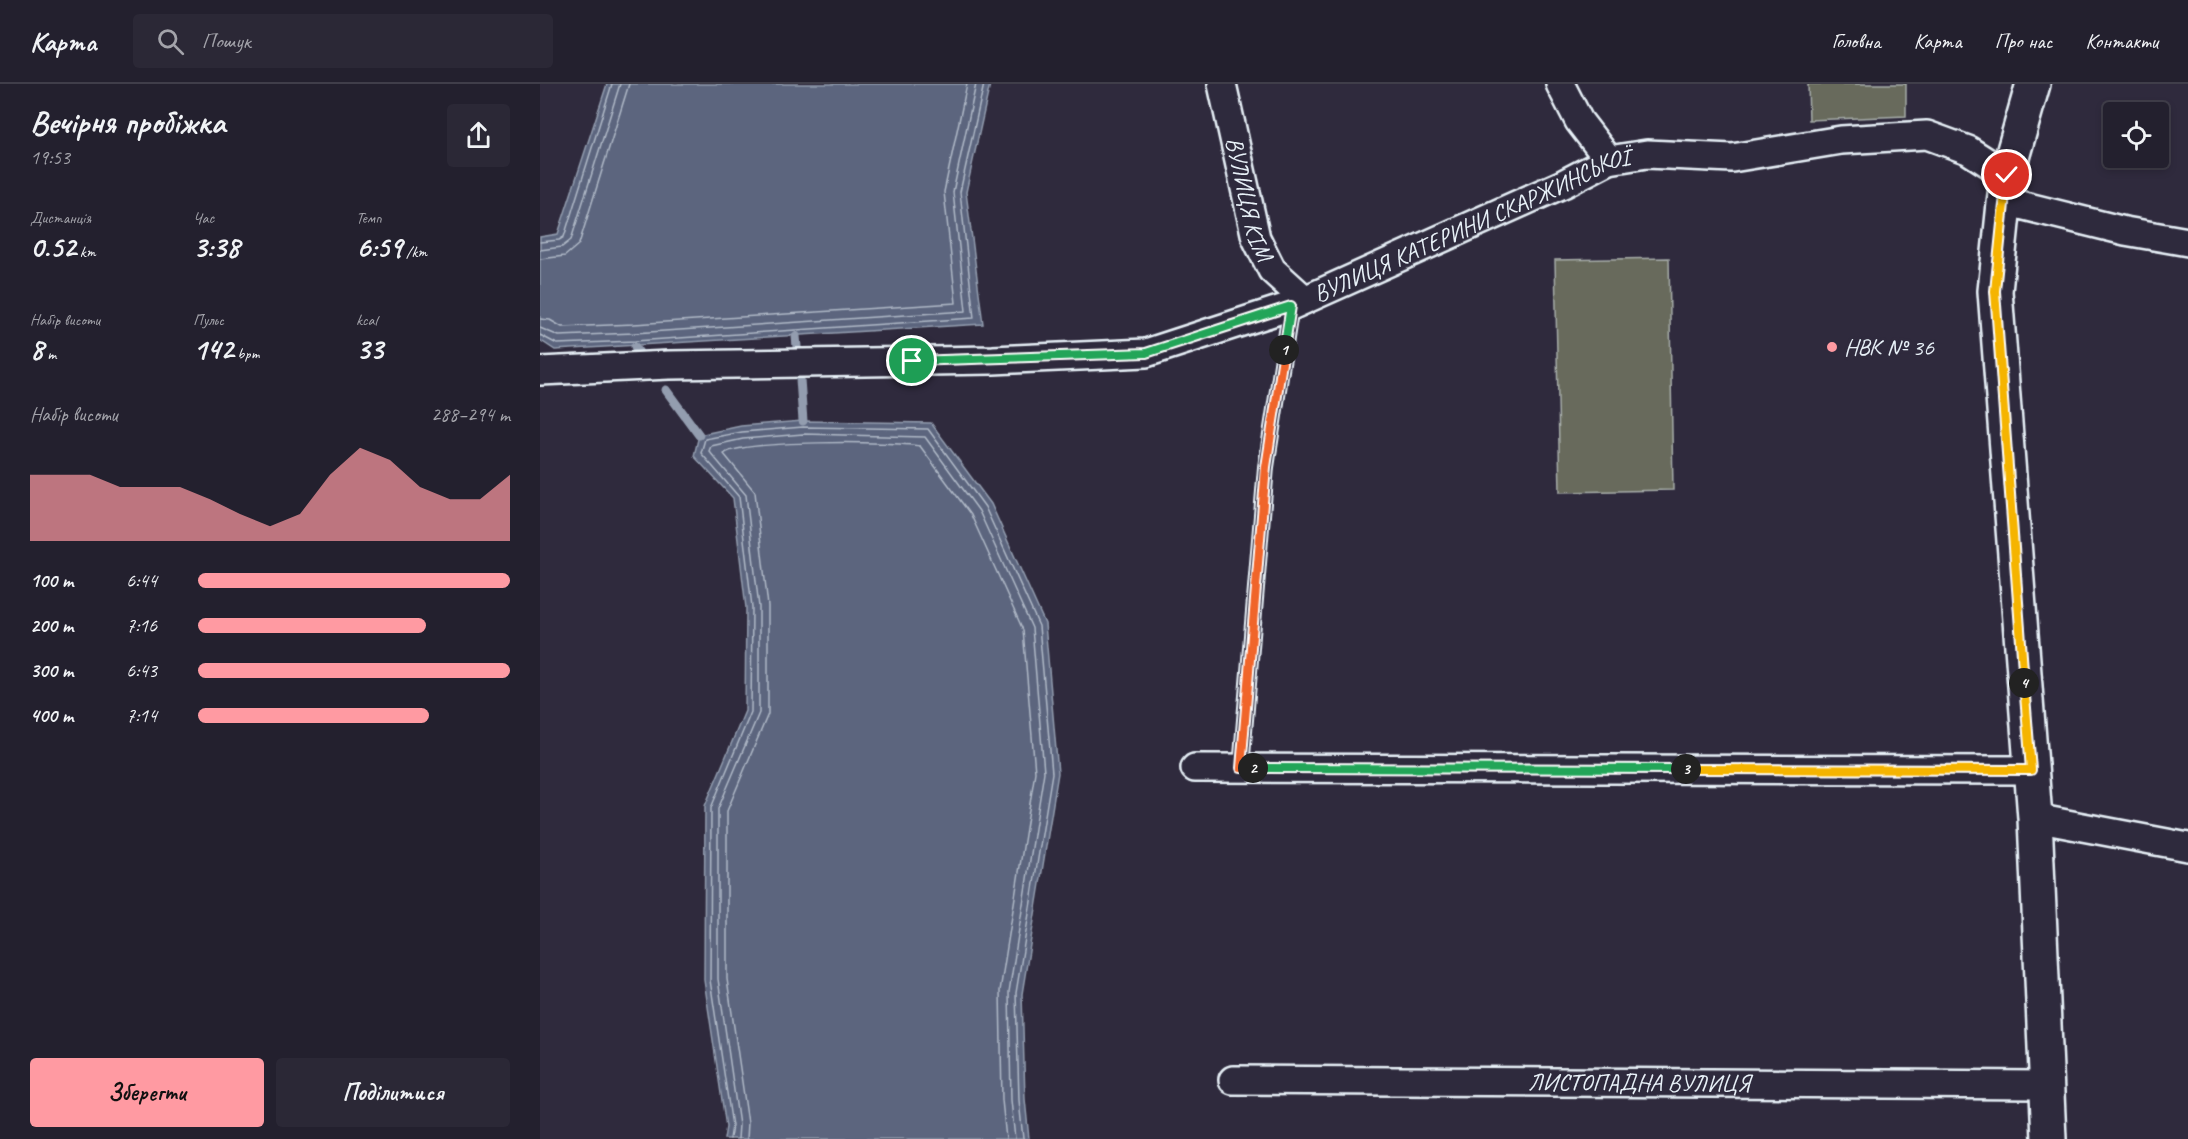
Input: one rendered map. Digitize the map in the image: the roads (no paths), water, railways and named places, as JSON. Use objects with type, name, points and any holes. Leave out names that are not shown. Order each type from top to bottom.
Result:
[{"type":"street","name":"ВУЛИЦЯ КІМ","points":[[1222,84],[1256,238],[1272,270],[1298,302]]},
{"type":"street","points":[[1560,84],[1579,121],[1609,160]]},
{"type":"street","points":[[2033,84],[2005,186],[1995,291],[2035,818],[2049,1139]]},
{"type":"street","name":"ВУЛИЦЯ КАТЕРИНИ СКАРЖИНСЬКОЇ","points":[[540,371],[669,365],[993,360],[1146,353],[1298,302],[1563,184],[1609,160],[1647,154],[1732,158],[1840,140],[1927,135],[1968,150],[2005,186],[2020,205],[2125,231],[2188,242]]},
{"type":"street","points":[[1195,768],[2031,770]]},
{"type":"street","points":[[2035,818],[2188,847]]},
{"type":"street","name":"ЛИСТОПАДНА ВУЛИЦЯ","points":[[1233,1080],[2046,1085]]},
{"type":"lane","points":[[1241,768],[1266,467],[1298,302]]},
{"type":"water","points":[[607,84],[990,84],[966,192],[983,324],[555,350],[540,340],[540,237],[558,234]]},
{"type":"water","points":[[803,421],[931,423],[991,504],[1045,624],[1058,773],[1022,994],[1025,1099],[1029,1139],[724,1139],[726,1127],[704,980],[705,806],[745,711],[746,608],[733,498],[694,456],[699,435],[741,426]]},
{"type":"waterway","points":[[796,336],[797,347]]},
{"type":"waterway","points":[[635,347],[645,361]]},
{"type":"waterway","points":[[800,379],[803,421]]},
{"type":"waterway","points":[[666,390],[699,435]]},
{"type":"place","name":"НВК № 36","points":[[1832,347]]}]
